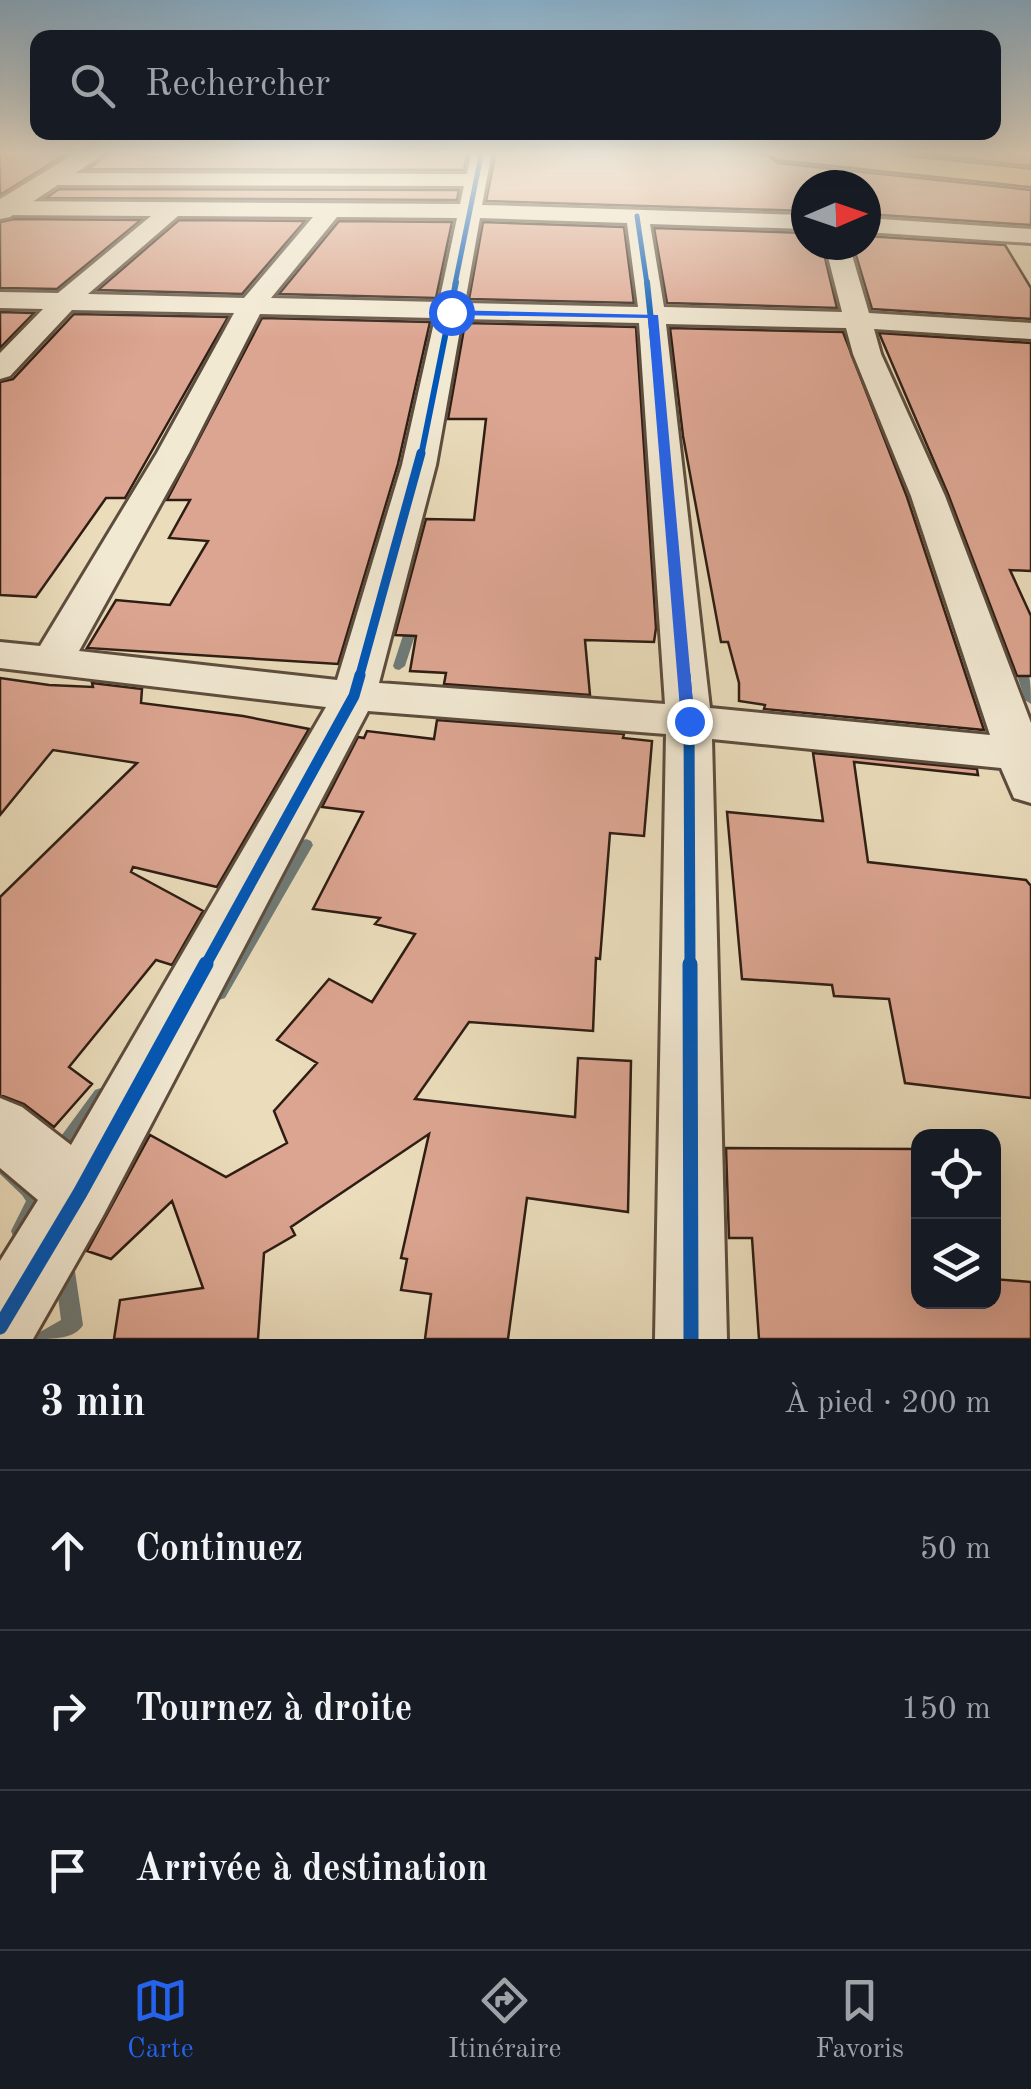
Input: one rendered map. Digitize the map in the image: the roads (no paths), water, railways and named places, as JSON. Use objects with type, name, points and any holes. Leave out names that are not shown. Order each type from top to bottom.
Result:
[{"type":"street","points":[[0,370],[66,300],[167,213]]},
{"type":"street","points":[[51,663],[172,454],[251,306],[328,213]]},
{"type":"street","points":[[0,1327],[80,1194],[354,696],[419,465],[468,213]]},
{"type":"street","points":[[616,213],[791,221]]},
{"type":"street","points":[[637,216],[652,315],[689,721],[691,1339]]},
{"type":"street","points":[[881,227],[1021,243]]},
{"type":"street","points":[[0,655],[354,696],[689,721],[1027,765],[928,496],[866,354],[840,260]]},
{"type":"street","points":[[0,300],[858,320],[1031,331]]},
{"type":"street","points":[[0,1128],[80,1194]]},
{"type":"waterway","points":[[399,666],[413,623]]},
{"type":"waterway","points":[[1018,660],[1031,700]]},
{"type":"waterway","points":[[219,993],[306,845]]},
{"type":"waterway","points":[[56,1148],[64,1148],[101,1096]]},
{"type":"waterway","points":[[0,1161],[36,1200],[21,1231]]},
{"type":"waterway","points":[[47,1339],[72,1325],[64,1265]]}]
